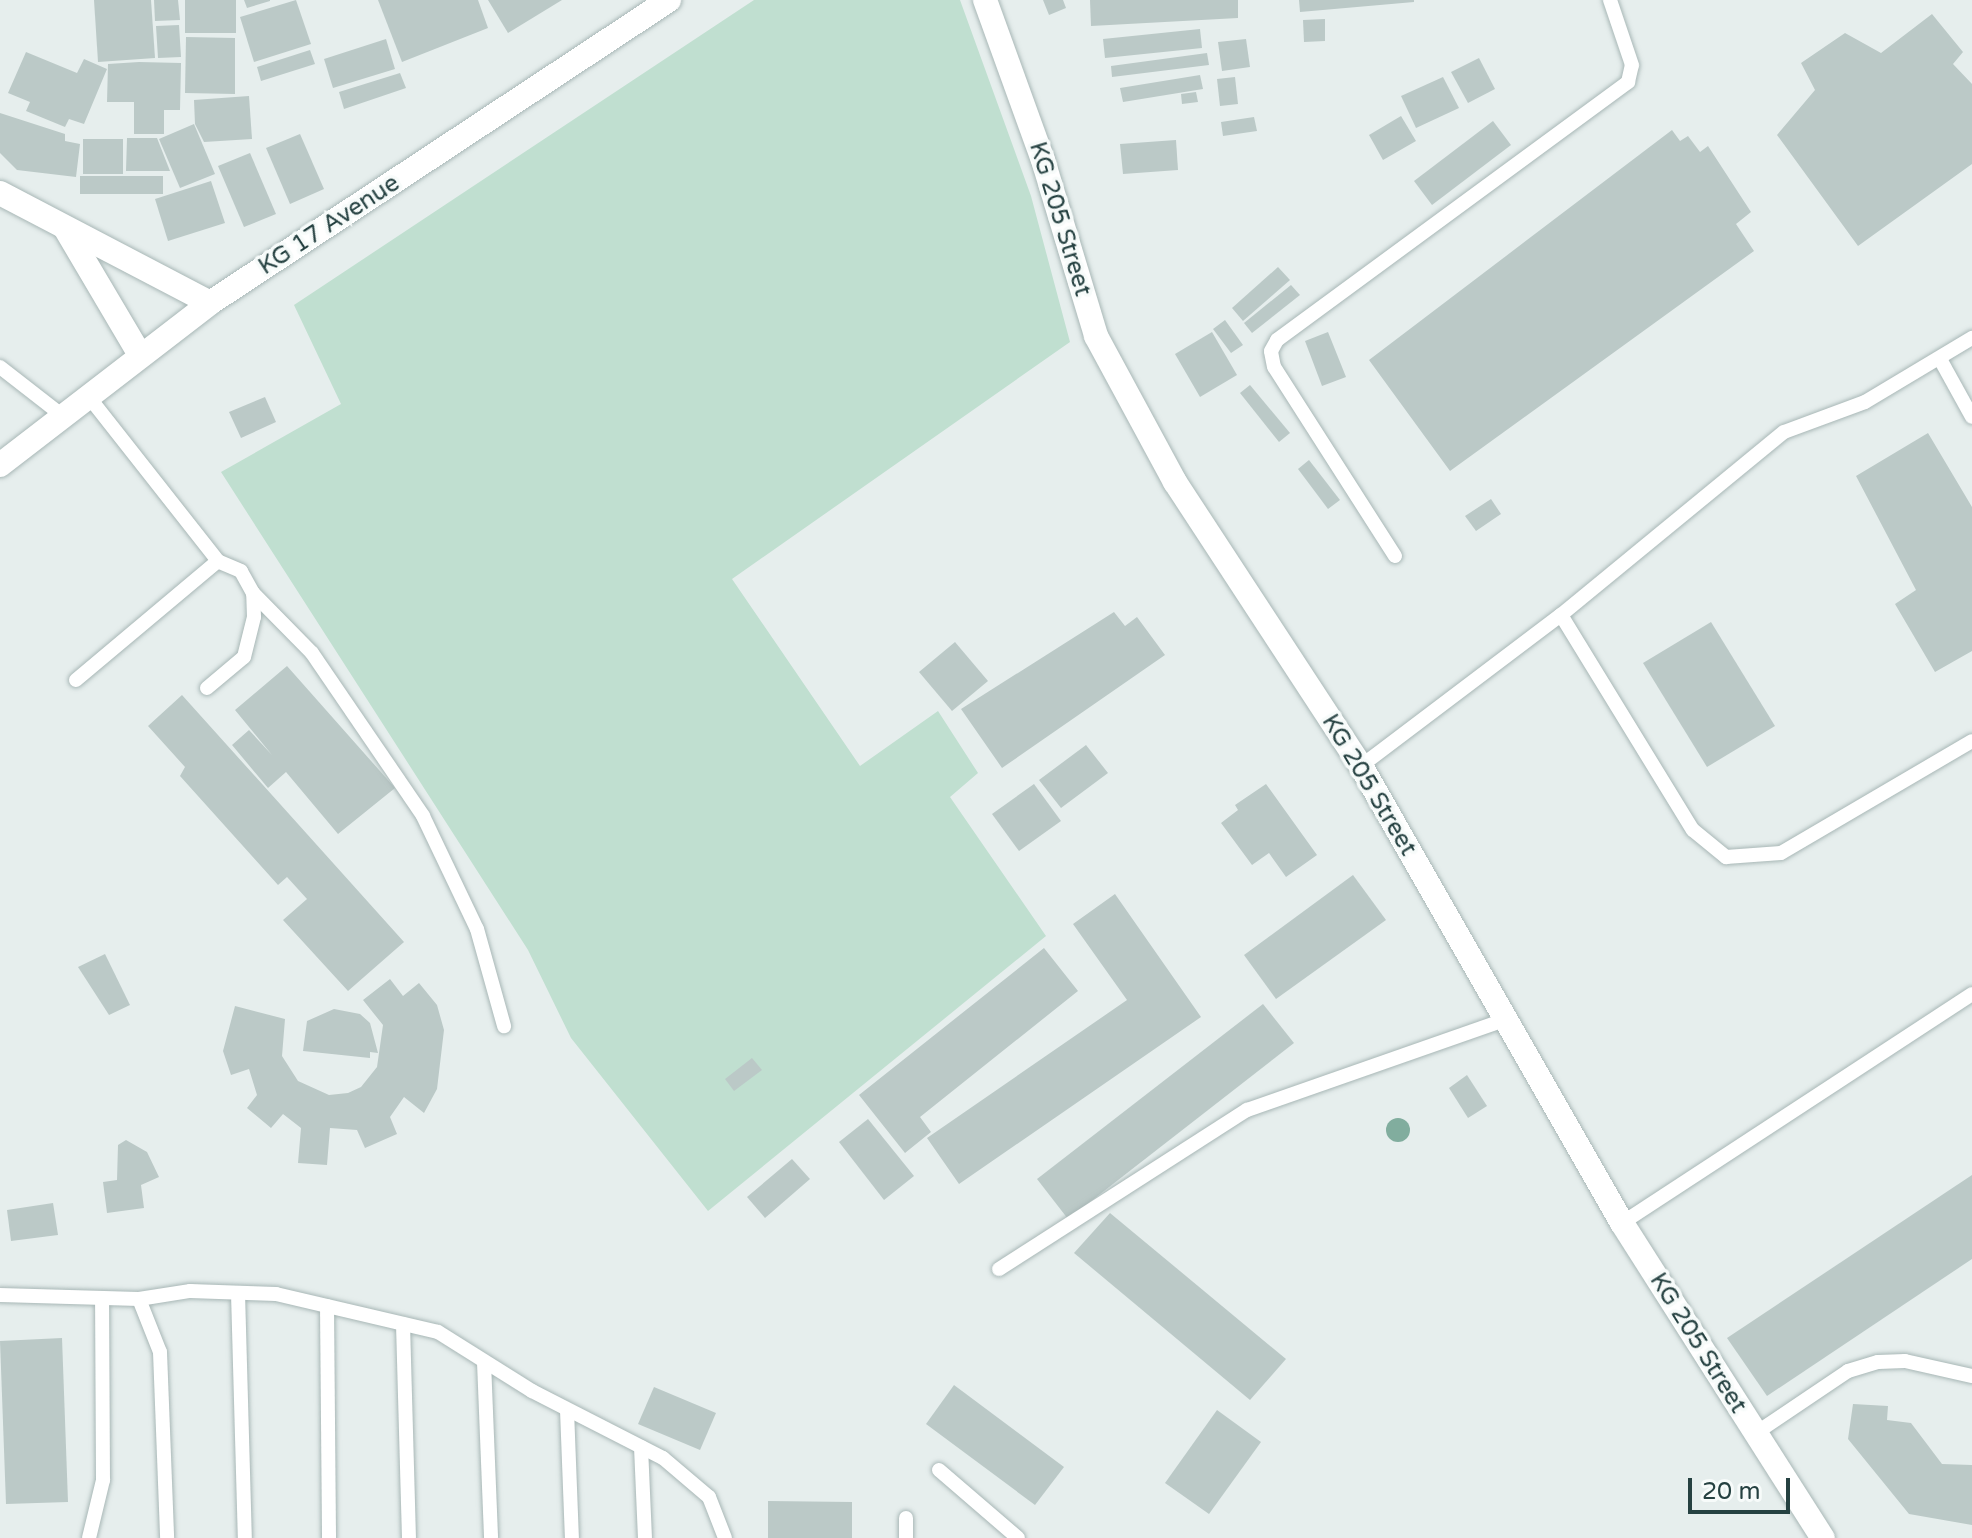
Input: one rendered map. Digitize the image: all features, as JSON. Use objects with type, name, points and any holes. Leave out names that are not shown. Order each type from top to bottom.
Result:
[{"type":"street","name":"KG 17 Avenue","points":[[0,465],[210,303],[669,0]]},
{"type":"street","name":"KG 205 Street","points":[[985,0],[1043,160],[1096,336],[1175,482],[1361,766],[1622,1223],[1823,1538]]},
{"type":"street","points":[[0,193],[210,303]]},
{"type":"street","points":[[65,228],[140,355]]},
{"type":"lane","points":[[1395,556],[1274,367],[1271,351],[1277,340],[1628,82],[1632,65],[1610,0]]},
{"type":"lane","points":[[1361,766],[1561,615],[1784,432],[1865,402],[1972,338]]},
{"type":"lane","points":[[1940,359],[1972,417]]},
{"type":"lane","points":[[0,367],[63,416]]},
{"type":"lane","points":[[88,396],[218,561],[241,571],[253,593],[312,653],[423,816],[477,929],[504,1026]]},
{"type":"lane","points":[[76,680],[218,561]]},
{"type":"lane","points":[[207,688],[244,657],[254,617],[253,593]]},
{"type":"lane","points":[[1561,615],[1693,830],[1726,857],[1781,853],[1972,741]]},
{"type":"lane","points":[[1622,1223],[1972,994]]},
{"type":"lane","points":[[999,1269],[1247,1110],[1504,1020]]},
{"type":"lane","points":[[0,1295],[139,1299],[190,1291],[276,1294],[438,1332],[567,1410],[663,1458],[709,1497],[725,1538]]},
{"type":"lane","points":[[238,1293],[245,1538]]},
{"type":"lane","points":[[89,1538],[103,1480],[102,1298]]},
{"type":"lane","points":[[139,1299],[160,1352],[167,1538]]},
{"type":"lane","points":[[327,1306],[329,1538]]},
{"type":"lane","points":[[403,1324],[409,1538]]},
{"type":"lane","points":[[1756,1433],[1848,1371],[1878,1362],[1905,1361],[1972,1376]]},
{"type":"lane","points":[[484,1362],[491,1538]]},
{"type":"lane","points":[[567,1410],[572,1538]]},
{"type":"lane","points":[[641,1447],[645,1538]]},
{"type":"lane","points":[[939,1470],[1018,1538]]},
{"type":"lane","points":[[906,1518],[906,1538]]},
{"type":"green space","points":[[754,0],[960,0],[1031,196],[1070,342],[732,579],[860,766],[938,711],[978,773],[950,797],[1046,936],[708,1211],[571,1038],[528,950],[221,472],[341,404],[294,305]]},
{"type":"building","points":[[94,0],[151,0],[155,58],[98,62]]},
{"type":"building","points":[[154,0],[178,0],[180,20],[155,21]]},
{"type":"building","points":[[185,0],[236,0],[236,33],[185,33]]},
{"type":"building","points":[[244,0],[270,0],[270,1],[247,8]]},
{"type":"building","points":[[296,0],[311,44],[254,62],[240,17]]},
{"type":"building","points":[[378,0],[478,0],[488,28],[402,62]]},
{"type":"building","points":[[488,0],[562,0],[508,33]]},
{"type":"building","points":[[1043,0],[1063,0],[1066,8],[1049,15]]},
{"type":"building","points":[[1090,0],[1238,0],[1238,18],[1091,26]]},
{"type":"building","points":[[1299,0],[1414,0],[1414,2],[1300,12]]},
{"type":"building","points":[[1932,14],[1963,52],[1953,64],[1972,84],[1972,164],[1858,246],[1777,135],[1815,90],[1801,63],[1845,33],[1881,53]]},
{"type":"building","points":[[1325,19],[1325,41],[1304,42],[1303,20]]},
{"type":"building","points":[[179,25],[181,57],[158,58],[156,26]]},
{"type":"building","points":[[1200,29],[1202,48],[1105,58],[1103,39]]},
{"type":"building","points":[[186,37],[235,38],[235,94],[185,93]]},
{"type":"building","points":[[386,39],[395,69],[333,88],[324,59]]},
{"type":"building","points":[[1246,39],[1250,67],[1222,71],[1218,42]]},
{"type":"building","points":[[310,50],[315,64],[261,81],[257,67]]},
{"type":"building","points":[[26,52],[77,73],[84,59],[107,69],[84,124],[69,119],[65,127],[26,111],[30,102],[8,93]]},
{"type":"building","points":[[1207,53],[1209,65],[1112,77],[1111,66]]},
{"type":"building","points":[[1479,58],[1495,89],[1468,103],[1451,72]]},
{"type":"building","points":[[181,63],[180,110],[164,110],[164,134],[134,134],[134,102],[107,102],[108,64]]},
{"type":"building","points":[[400,73],[406,88],[344,109],[339,92]]},
{"type":"building","points":[[1200,75],[1203,89],[1123,102],[1120,88]]},
{"type":"building","points":[[1235,77],[1238,104],[1220,106],[1217,79]]},
{"type":"building","points":[[1443,77],[1459,108],[1416,128],[1401,96]]},
{"type":"building","points":[[1196,92],[1198,102],[1182,104],[1181,94]]},
{"type":"building","points":[[249,96],[252,139],[204,142],[195,124],[194,100]]},
{"type":"building","points":[[0,113],[65,134],[65,141],[80,144],[76,177],[17,170],[0,153]]},
{"type":"building","points":[[1401,116],[1416,141],[1383,160],[1369,135]]},
{"type":"building","points":[[1254,117],[1257,131],[1223,136],[1221,122]]},
{"type":"building","points":[[1493,121],[1511,145],[1432,205],[1414,181]]},
{"type":"building","points":[[194,124],[215,174],[180,188],[159,139]]},
{"type":"building","points":[[1672,130],[1680,141],[1688,136],[1700,152],[1708,146],[1751,212],[1736,224],[1754,251],[1450,471],[1369,360]]},
{"type":"building","points":[[300,134],[324,189],[290,204],[266,148]]},
{"type":"building","points":[[127,138],[157,138],[170,171],[126,171]]},
{"type":"building","points":[[83,139],[123,139],[123,174],[83,174]]},
{"type":"building","points":[[1176,140],[1178,170],[1123,174],[1120,144]]},
{"type":"building","points":[[250,153],[276,214],[244,227],[218,166]]},
{"type":"building","points":[[80,176],[163,176],[163,194],[80,194]]},
{"type":"building","points":[[211,181],[225,223],[168,241],[155,199]]},
{"type":"building","points":[[1278,267],[1290,280],[1243,321],[1232,308]]},
{"type":"building","points":[[1291,285],[1300,295],[1252,333],[1244,323]]},
{"type":"building","points":[[1225,320],[1243,345],[1231,353],[1213,329]]},
{"type":"building","points":[[1212,332],[1237,375],[1200,397],[1175,354]]},
{"type":"building","points":[[1328,332],[1346,377],[1322,386],[1305,341]]},
{"type":"building","points":[[1250,385],[1290,433],[1279,442],[1240,393]]},
{"type":"building","points":[[265,397],[276,422],[241,438],[229,412]]},
{"type":"building","points":[[1928,433],[1972,507],[1972,651],[1935,672],[1895,604],[1916,590],[1856,476]]},
{"type":"building","points":[[1309,460],[1340,500],[1328,509],[1298,469]]},
{"type":"building","points":[[1491,499],[1501,514],[1476,531],[1465,516]]},
{"type":"building","points":[[1114,612],[1125,626],[1137,617],[1165,655],[1002,768],[961,709]]},
{"type":"building","points":[[1711,622],[1775,726],[1707,767],[1643,663]]},
{"type":"building","points":[[955,642],[988,681],[952,711],[919,672]]},
{"type":"building","points":[[287,666],[395,788],[338,834],[286,772],[268,788],[232,745],[249,730],[272,755],[235,710]]},
{"type":"building","points":[[182,695],[404,942],[348,991],[283,920],[307,899],[287,877],[278,885],[180,776],[185,767],[148,726]]},
{"type":"building","points":[[1086,745],[1108,773],[1061,808],[1039,780]]},
{"type":"building","points":[[1034,784],[1061,821],[1019,851],[992,814]]},
{"type":"building","points":[[1266,784],[1317,855],[1286,877],[1269,853],[1252,865],[1221,823],[1238,810],[1235,805]]},
{"type":"building","points":[[1353,875],[1386,920],[1276,999],[1244,955]]},
{"type":"building","points":[[1115,894],[1201,1017],[959,1184],[927,1138],[1127,1000],[1073,924]]},
{"type":"building","points":[[1044,948],[1078,991],[920,1117],[931,1132],[905,1153],[859,1095]]},
{"type":"building","points":[[105,954],[130,1005],[109,1015],[78,967]]},
{"type":"building","points":[[390,979],[403,996],[419,983],[437,1005],[444,1030],[437,1089],[424,1113],[404,1097],[390,1117],[397,1134],[365,1148],[357,1130],[330,1128],[327,1165],[298,1163],[301,1128],[283,1114],[271,1128],[247,1108],[257,1095],[249,1069],[231,1075],[223,1051],[235,1006],[285,1019],[282,1056],[298,1081],[329,1095],[348,1093],[361,1087],[377,1067],[383,1025],[363,1000]]},
{"type":"building","points":[[1263,1004],[1294,1043],[1068,1219],[1037,1179]]},
{"type":"building","points":[[334,1009],[360,1014],[370,1023],[378,1053],[370,1052],[370,1058],[303,1051],[307,1021]]},
{"type":"building","points":[[752,1058],[762,1070],[734,1091],[725,1079]]},
{"type":"building","points":[[1467,1075],[1487,1106],[1468,1118],[1449,1088]]},
{"type":"building","points":[[868,1119],[914,1176],[884,1200],[839,1142]]},
{"type":"building","points":[[126,1140],[147,1152],[159,1177],[141,1185],[144,1208],[107,1213],[103,1182],[117,1180],[118,1145]]},
{"type":"building","points":[[792,1159],[810,1179],[765,1218],[747,1197]]},
{"type":"building","points":[[1972,1175],[1972,1259],[1767,1396],[1727,1338]]},
{"type":"building","points":[[53,1203],[58,1235],[11,1241],[7,1210]]},
{"type":"building","points":[[1110,1213],[1286,1359],[1250,1400],[1074,1253]]},
{"type":"building","points":[[62,1338],[68,1502],[6,1504],[0,1341]]},
{"type":"building","points":[[954,1385],[1064,1467],[1035,1505],[926,1424]]},
{"type":"building","points":[[654,1387],[716,1413],[700,1450],[638,1424]]},
{"type":"building","points":[[1853,1404],[1888,1406],[1887,1420],[1911,1423],[1942,1464],[1972,1465],[1972,1525],[1909,1514],[1848,1439]]},
{"type":"building","points":[[1217,1410],[1261,1442],[1209,1514],[1165,1483]]},
{"type":"building","points":[[768,1501],[852,1502],[852,1538],[768,1538]]}]
